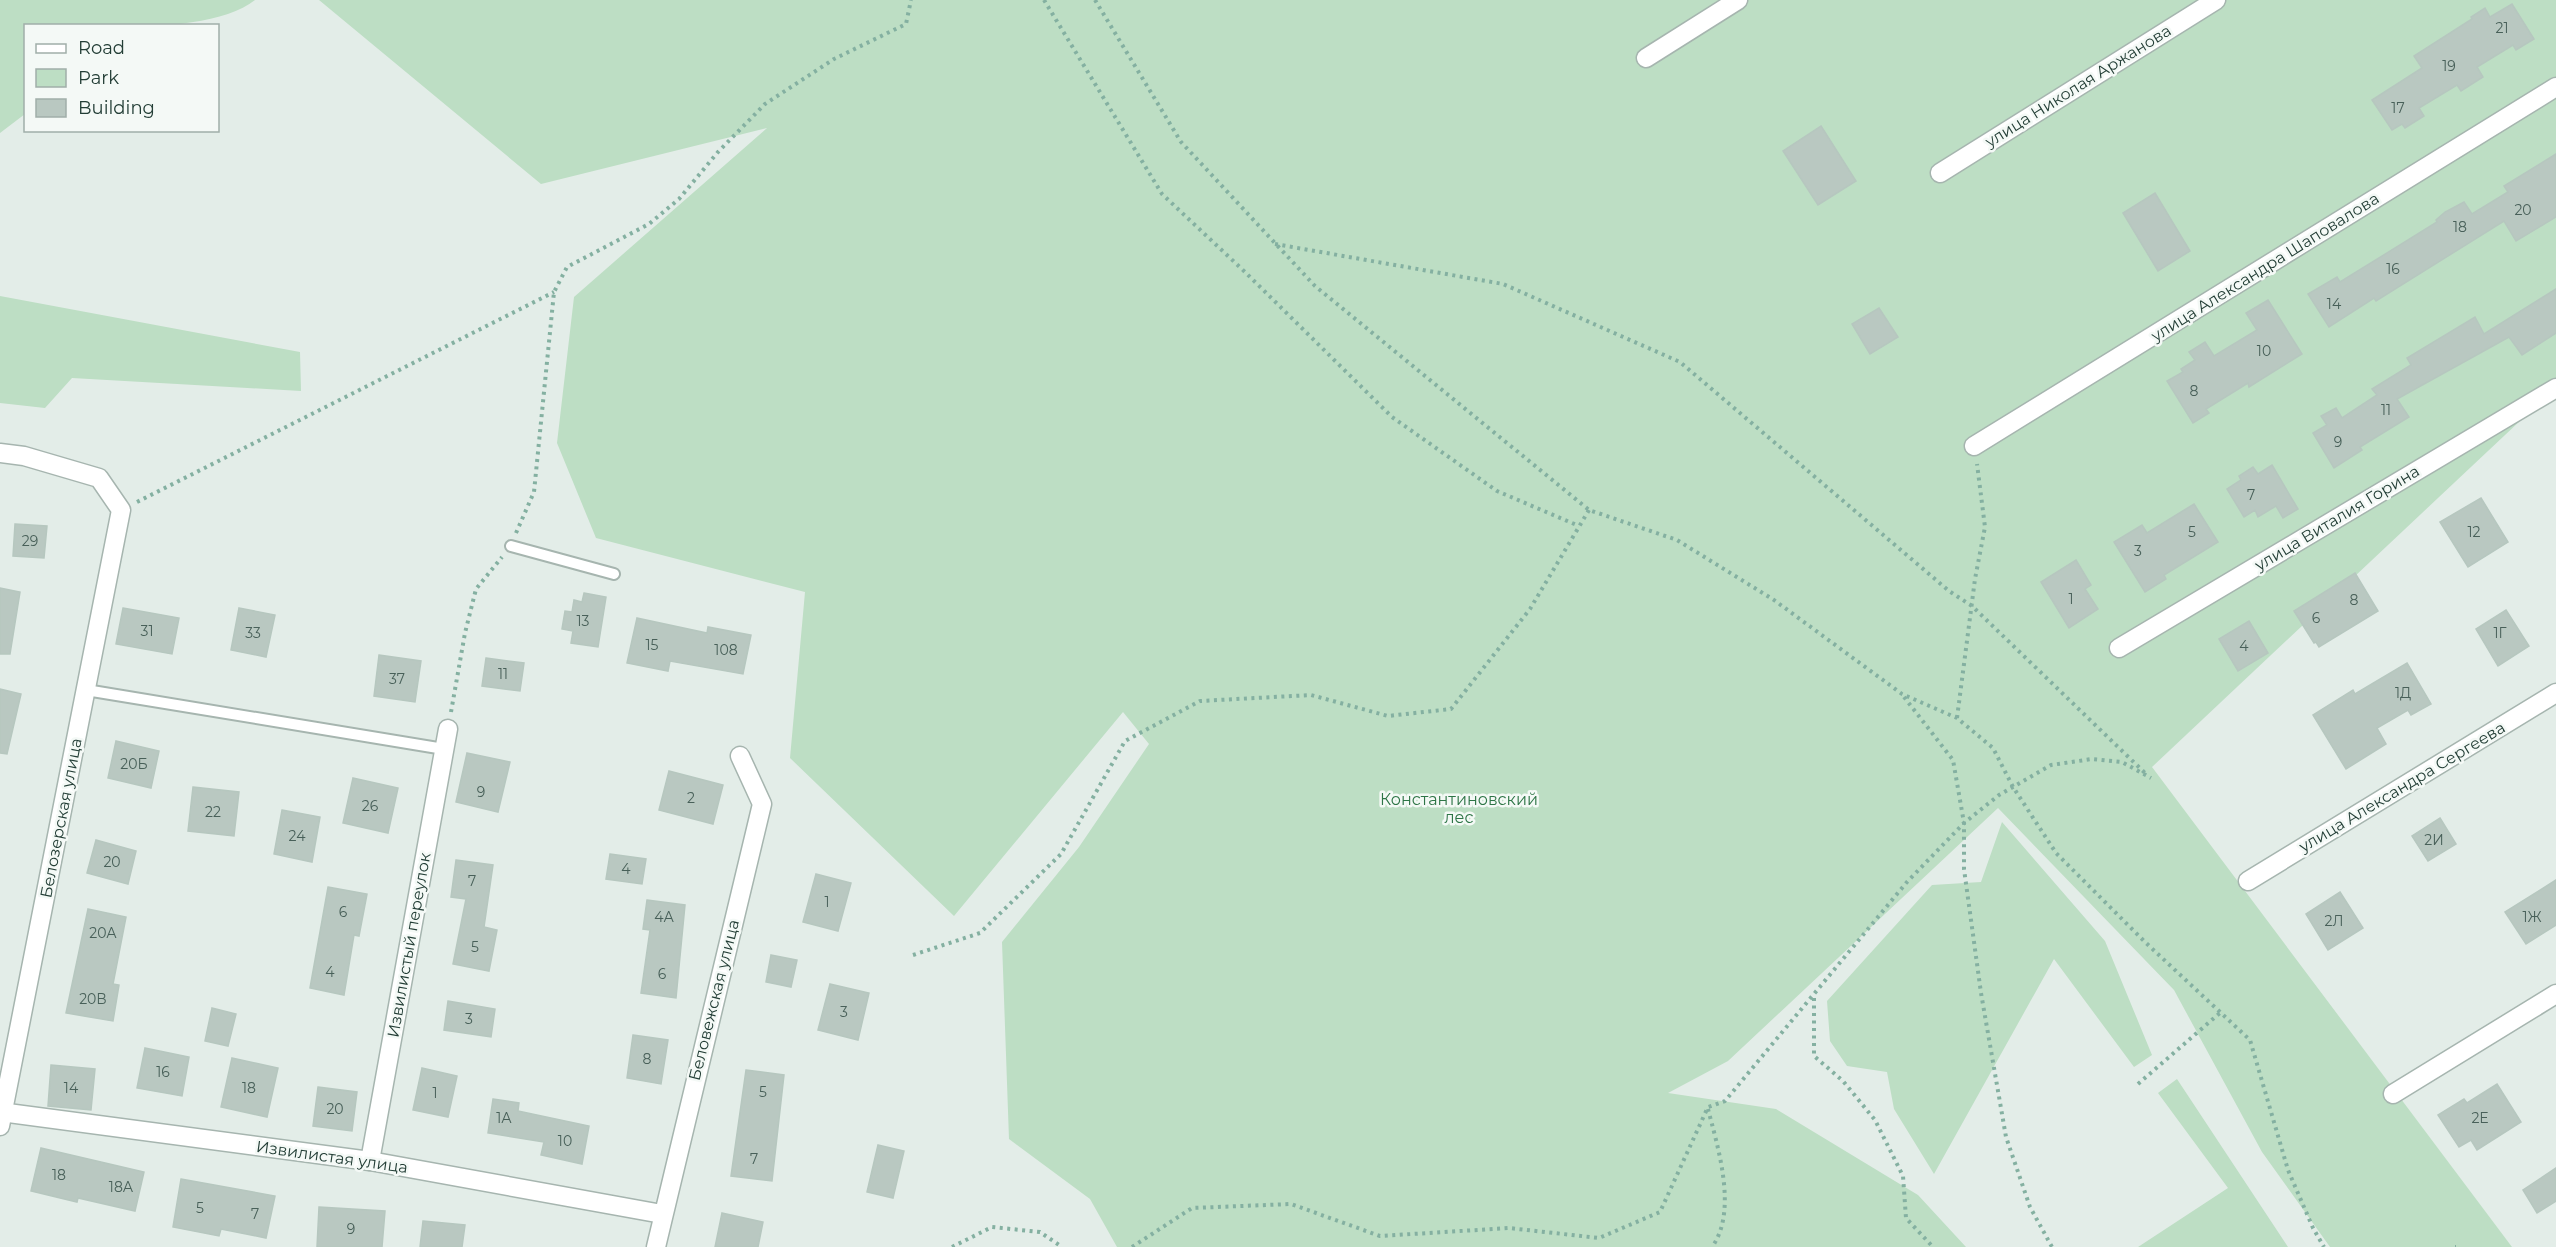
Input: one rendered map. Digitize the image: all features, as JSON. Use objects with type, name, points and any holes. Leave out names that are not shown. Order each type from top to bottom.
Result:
[{"type":"street","points":[[1646,58],[1738,0]]},
{"type":"street","name":"улица Николая Аржанова","points":[[1940,173],[2216,0]]},
{"type":"street","name":"улица Александра Шаповалова","points":[[1974,446],[2556,87]]},
{"type":"street","name":"улица Виталия Горина","points":[[2118,648],[2556,388]]},
{"type":"street","points":[[0,453],[24,456],[99,478],[121,510]]},
{"type":"street","name":"Белозерская улица","points":[[1,1117],[121,510]]},
{"type":"street","name":"улица Александра Сергеева","points":[[2248,881],[2556,693]]},
{"type":"street","name":"Извилистый переулок","points":[[370,1161],[448,729]]},
{"type":"street","name":"Беловежская улица","points":[[656,1247],[662,1214],[762,804],[740,756]]},
{"type":"street","points":[[2393,1094],[2556,994]]},
{"type":"street","name":"Извилистая улица","points":[[1,1117],[370,1161],[662,1214]]},
{"type":"lane","points":[[511,546],[614,574]]},
{"type":"lane","points":[[86,690],[444,749]]},
{"type":"path","points":[[448,729],[465,633],[476,589],[511,546],[534,492],[554,292],[567,267],[649,224],[679,199],[718,152],[765,104],[834,59],[906,24],[911,0]]},
{"type":"path","points":[[1044,0],[1162,194],[1392,417],[1497,491],[1580,526]]},
{"type":"path","points":[[1095,0],[1181,142],[1315,286],[1589,510],[1677,540],[1774,600],[1902,694],[1957,718],[1993,748],[2013,787],[2056,853],[2145,942],[2250,1040],[2288,1170],[2313,1228],[2324,1247]]},
{"type":"path","points":[[1132,1247],[1192,1208],[1291,1204],[1380,1236],[1509,1228],[1599,1238],[1660,1212],[1708,1107],[1725,1101],[1814,997],[1907,882],[1964,823],[1999,795],[2051,765],[2092,759],[2122,762],[2151,778],[1971,606],[1948,591],[1680,362],[1503,284],[1275,244]]},
{"type":"path","points":[[121,510],[554,292]]},
{"type":"path","points":[[1957,718],[1971,606],[1986,527],[1974,446]]},
{"type":"path","points":[[913,955],[980,933],[1061,854],[1125,741],[1200,701],[1311,695],[1388,716],[1451,709],[1530,609],[1589,510]]},
{"type":"path","points":[[1902,694],[1953,760],[1964,823],[1965,880],[1981,993],[2006,1137],[2030,1207],[2052,1247]]},
{"type":"path","points":[[1814,997],[1814,1056],[1843,1081],[1875,1120],[1903,1176],[1906,1218],[1933,1247]]},
{"type":"path","points":[[2138,1084],[2221,1012]]},
{"type":"path","points":[[1708,1107],[1725,1177],[1721,1235],[1712,1247]]},
{"type":"path","points":[[952,1247],[992,1227],[1040,1232],[1062,1247]]},
{"type":"green space","points":[[0,0],[255,0],[235,11],[209,19],[178,24],[24,24],[24,115],[0,133]]},
{"type":"green space","name":"Константиновский лес","points":[[319,0],[2556,0],[2556,387],[2152,767],[2512,1247],[2330,1247],[2262,1152],[2174,990],[1998,808],[1728,1061],[1668,1093],[1776,1109],[1918,1195],[1966,1247],[1117,1247],[1090,1199],[1009,1139],[1002,942],[1079,847],[1149,744],[1123,712],[954,916],[790,758],[805,592],[596,538],[557,443],[574,297],[767,128],[541,184]]},
{"type":"green space","points":[[0,296],[300,352],[301,391],[72,378],[45,408],[0,403]]},
{"type":"green space","points":[[2002,822],[2105,941],[2152,1055],[2134,1067],[2054,959],[1934,1174],[1894,1109],[1887,1072],[1847,1066],[1830,1041],[1827,1001],[1932,885],[1981,882]]},
{"type":"green space","points":[[2177,1079],[2288,1247],[2138,1247],[2228,1188],[2158,1093]]},
{"type":"building","points":[[2512,4],[2534,39],[2516,50],[2513,45],[2477,67],[2483,77],[2461,91],[2457,85],[2419,108],[2424,116],[2405,128],[2402,124],[2392,130],[2372,100],[2422,68],[2414,56],[2472,19],[2471,17],[2485,8],[2490,17]]},
{"type":"building","points":[[1821,126],[1856,181],[1818,205],[1783,151]]},
{"type":"building","points":[[2556,154],[2556,217],[2516,241],[2504,221],[2376,301],[2374,298],[2329,327],[2308,294],[2337,277],[2340,282],[2437,222],[2436,220],[2445,212],[2464,202],[2472,214],[2508,192],[2504,186]]},
{"type":"building","points":[[2155,193],[2190,251],[2158,271],[2123,213]]},
{"type":"building","points":[[2556,289],[2556,333],[2522,355],[2509,337],[2397,399],[2409,417],[2360,447],[2362,450],[2334,468],[2313,433],[2327,425],[2321,416],[2336,408],[2342,418],[2377,395],[2372,389],[2411,365],[2407,358],[2475,317],[2484,334]]},
{"type":"building","points":[[2268,300],[2302,354],[2249,387],[2248,383],[2206,409],[2209,413],[2193,423],[2167,381],[2183,372],[2181,369],[2195,360],[2189,352],[2205,342],[2214,356],[2257,330],[2246,313]]},
{"type":"building","points":[[1879,308],[1898,337],[1870,354],[1852,324]]},
{"type":"building","points":[[2272,465],[2298,509],[2283,518],[2276,506],[2258,517],[2255,510],[2244,517],[2227,489],[2241,480],[2239,476],[2253,467],[2258,474]]},
{"type":"building","points":[[2481,498],[2508,542],[2468,567],[2440,522]]},
{"type":"building","points":[[2194,504],[2218,542],[2164,575],[2166,579],[2145,592],[2114,542],[2142,525],[2147,533]]},
{"type":"building","points":[[15,524],[47,526],[44,558],[13,556]]},
{"type":"building","points":[[2076,560],[2091,585],[2085,589],[2098,609],[2069,628],[2041,582]]},
{"type":"building","points":[[2355,573],[2378,611],[2319,647],[2316,642],[2314,643],[2294,611]]},
{"type":"building","points":[[0,588],[20,592],[10,654],[0,654]]},
{"type":"building","points":[[584,593],[606,597],[598,647],[571,643],[573,631],[562,629],[565,611],[572,612],[574,600],[582,602]]},
{"type":"building","points":[[123,608],[179,618],[172,654],[116,644]]},
{"type":"building","points":[[239,608],[275,615],[266,657],[231,650]]},
{"type":"building","points":[[2506,610],[2529,646],[2498,666],[2476,629]]},
{"type":"building","points":[[637,618],[707,633],[708,627],[751,635],[743,674],[670,661],[668,671],[627,663]]},
{"type":"building","points":[[2249,621],[2268,653],[2238,671],[2219,639]]},
{"type":"building","points":[[379,655],[421,661],[415,702],[374,696]]},
{"type":"building","points":[[486,658],[524,663],[520,691],[482,686]]},
{"type":"building","points":[[2407,663],[2431,704],[2411,715],[2408,710],[2377,728],[2386,744],[2346,769],[2313,715],[2353,690],[2355,694]]},
{"type":"building","points":[[0,689],[21,694],[7,754],[0,753]]},
{"type":"building","points":[[116,741],[159,751],[151,788],[108,778]]},
{"type":"building","points":[[467,753],[510,762],[498,812],[456,802]]},
{"type":"building","points":[[669,771],[723,785],[713,824],[659,810]]},
{"type":"building","points":[[353,778],[398,788],[388,833],[343,823]]},
{"type":"building","points":[[193,787],[239,792],[234,836],[188,831]]},
{"type":"building","points":[[282,810],[320,817],[312,862],[274,854]]},
{"type":"building","points":[[2440,818],[2456,844],[2428,861],[2412,836]]},
{"type":"building","points":[[96,840],[136,851],[128,884],[87,873]]},
{"type":"building","points":[[610,854],[646,859],[642,884],[606,879]]},
{"type":"building","points":[[456,860],[493,865],[484,927],[497,930],[489,971],[453,964],[466,899],[451,897]]},
{"type":"building","points":[[816,874],[851,883],[838,931],[803,922]]},
{"type":"building","points":[[2556,880],[2556,925],[2526,944],[2505,912]]},
{"type":"building","points":[[328,887],[367,894],[359,936],[354,935],[344,995],[310,988]]},
{"type":"building","points":[[2340,892],[2363,928],[2328,950],[2306,914]]},
{"type":"building","points":[[647,900],[685,905],[676,998],[641,993],[650,930],[643,929]]},
{"type":"building","points":[[88,909],[126,917],[113,984],[119,985],[113,1021],[66,1013]]},
{"type":"building","points":[[771,955],[797,960],[791,987],[766,982]]},
{"type":"building","points":[[830,984],[869,993],[858,1040],[818,1030]]},
{"type":"building","points":[[448,1001],[495,1009],[491,1037],[444,1030]]},
{"type":"building","points":[[212,1008],[236,1014],[228,1046],[205,1041]]},
{"type":"building","points":[[633,1035],[668,1040],[661,1084],[627,1078]]},
{"type":"building","points":[[145,1048],[189,1057],[182,1096],[137,1088]]},
{"type":"building","points":[[232,1058],[278,1068],[267,1117],[221,1107]]},
{"type":"building","points":[[51,1065],[95,1069],[91,1110],[48,1106]]},
{"type":"building","points":[[422,1068],[457,1076],[448,1117],[413,1110]]},
{"type":"building","points":[[746,1070],[784,1075],[772,1181],[731,1176]]},
{"type":"building","points":[[2497,1084],[2521,1122],[2477,1150],[2471,1140],[2459,1147],[2438,1115],[2464,1099],[2467,1103]]},
{"type":"building","points":[[318,1087],[357,1092],[352,1131],[313,1126]]},
{"type":"building","points":[[493,1099],[519,1103],[518,1111],[589,1126],[582,1164],[541,1155],[544,1142],[488,1133]]},
{"type":"building","points":[[878,1145],[904,1151],[893,1198],[867,1192]]},
{"type":"building","points":[[41,1148],[144,1172],[135,1211],[78,1198],[77,1202],[31,1191]]},
{"type":"building","points":[[2556,1168],[2556,1201],[2537,1213],[2523,1190]]},
{"type":"building","points":[[181,1179],[275,1196],[266,1238],[221,1229],[219,1236],[173,1227]]},
{"type":"building","points":[[319,1207],[385,1211],[382,1247],[317,1247]]},
{"type":"building","points":[[722,1213],[763,1222],[758,1247],[715,1247]]},
{"type":"building","points":[[423,1221],[465,1225],[462,1247],[420,1247]]}]
